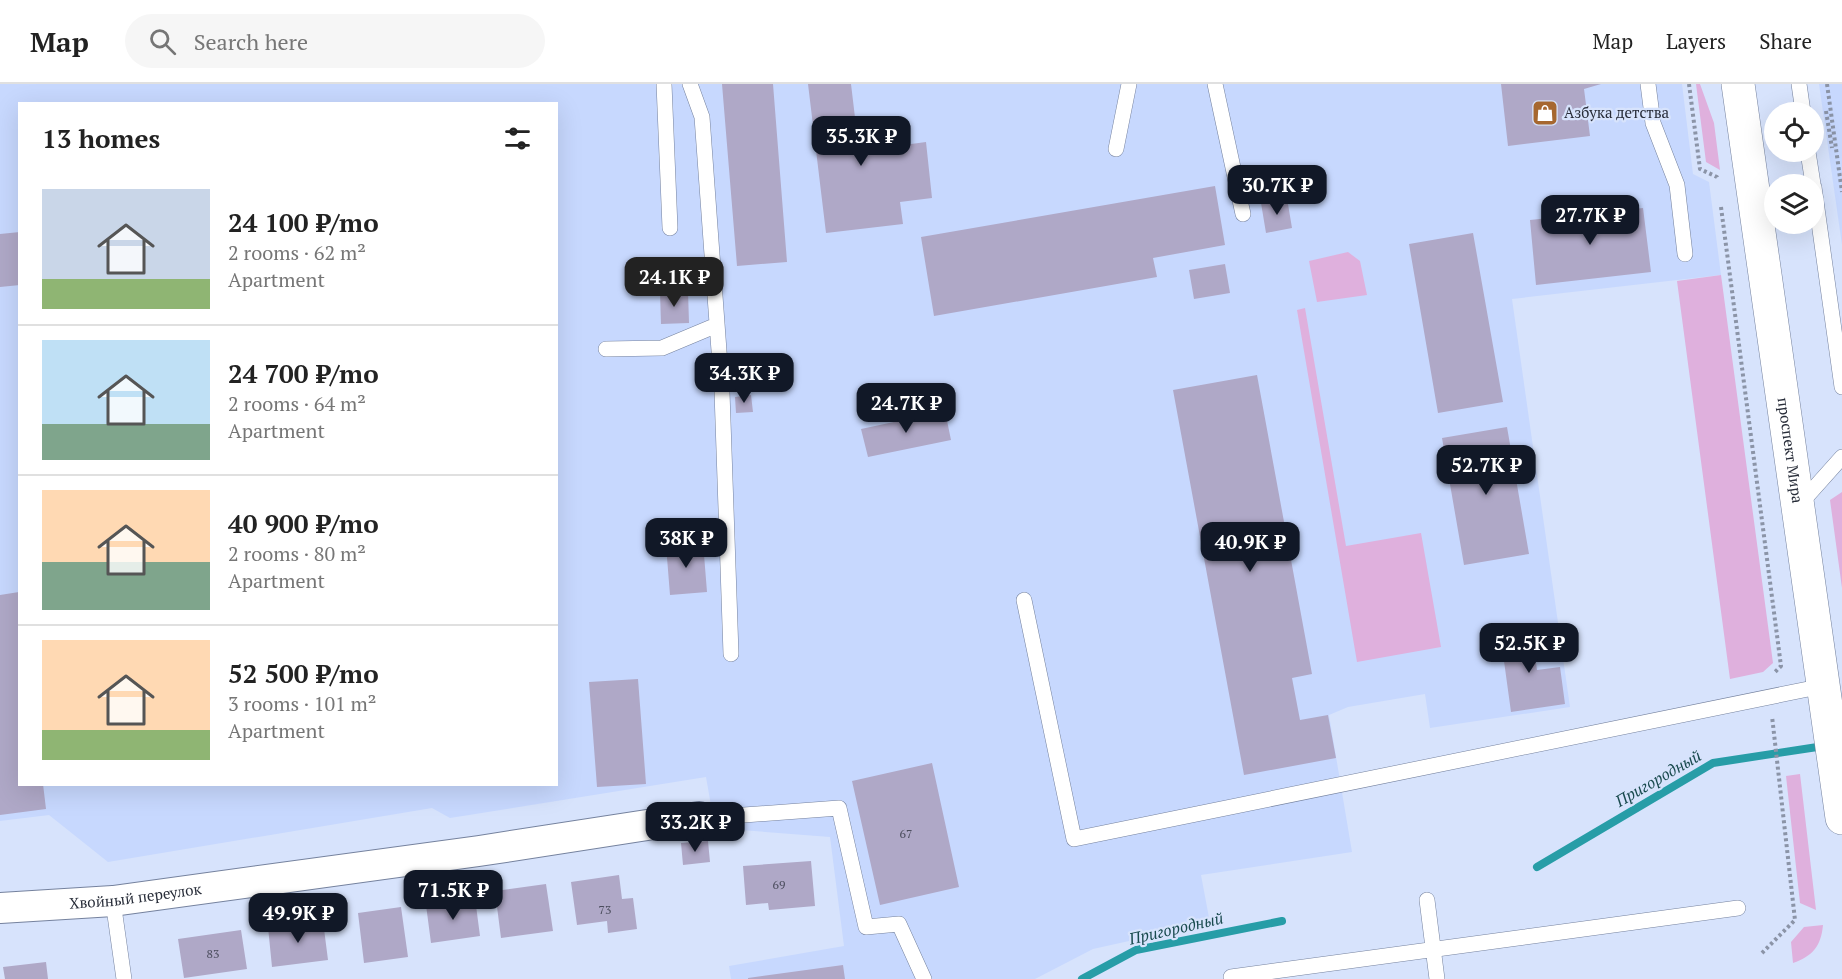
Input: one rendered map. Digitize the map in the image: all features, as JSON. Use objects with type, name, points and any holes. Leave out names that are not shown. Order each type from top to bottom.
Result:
[{"type":"main road","name":"проспект Мира","points":[[1738,84],[1842,818]]},
{"type":"street","name":"Хвойный переулок","points":[[0,908],[113,901],[479,851],[699,817]]},
{"type":"lane","points":[[664,84],[670,228]]},
{"type":"lane","points":[[690,84],[702,117],[722,392],[731,654]]},
{"type":"lane","points":[[1116,149],[1129,84]]},
{"type":"lane","points":[[1215,84],[1243,214]]},
{"type":"lane","points":[[1648,84],[1653,123],[1677,185],[1685,254]]},
{"type":"lane","points":[[1799,84],[1802,102]]},
{"type":"lane","points":[[1820,234],[1842,387]]},
{"type":"lane","points":[[606,349],[662,348],[717,325]]},
{"type":"lane","points":[[1798,506],[1842,457]]},
{"type":"lane","points":[[1024,600],[1074,839],[1823,686]]},
{"type":"lane","points":[[744,815],[839,807],[866,927],[899,924],[924,979]]},
{"type":"lane","points":[[1427,900],[1437,979]]},
{"type":"lane","points":[[113,901],[124,979]]},
{"type":"lane","points":[[1231,977],[1738,908]]},
{"type":"path","points":[[1689,84],[1700,170],[1718,177],[1719,189]]},
{"type":"path","points":[[1827,84],[1842,192]]},
{"type":"path","points":[[1720,200],[1781,666],[1768,680],[1795,920],[1762,953]]},
{"type":"shaded area","points":[[0,84],[1682,84],[1693,174],[1709,182],[1721,275],[1512,299],[1570,707],[1430,728],[1425,694],[1348,707],[1329,715],[1352,852],[1201,875],[1210,923],[1093,949],[1035,979],[731,979],[729,966],[844,946],[830,837],[715,828],[706,777],[450,818],[432,808],[108,862],[49,815],[0,821]]},
{"type":"shaded area","points":[[1696,84],[1700,84],[1714,123],[1720,170],[1706,162]]},
{"type":"shaded area","points":[[1819,84],[1842,84],[1842,245],[1824,119],[1824,102],[1822,102]]},
{"type":"shaded area","points":[[1348,252],[1360,261],[1367,295],[1317,302],[1309,261]]},
{"type":"shaded area","points":[[1721,275],[1773,663],[1763,672],[1730,679],[1677,281]]},
{"type":"shaded area","points":[[1305,308],[1346,546],[1421,533],[1441,647],[1357,662],[1297,310]]},
{"type":"shaded area","points":[[1842,492],[1842,588],[1830,500]]},
{"type":"shaded area","points":[[1800,774],[1816,910],[1800,903],[1786,776]]},
{"type":"shaded area","points":[[1823,925],[1815,949],[1806,957],[1793,963],[1791,942],[1804,927]]},
{"type":"building","points":[[722,84],[773,84],[787,262],[737,266]]},
{"type":"building","points":[[808,84],[851,84],[859,151],[926,142],[932,198],[900,202],[903,224],[826,233]]},
{"type":"building","name":"Азбука детства","points":[[1501,84],[1601,84],[1584,89],[1590,136],[1508,146]]},
{"type":"building","points":[[1215,186],[1225,245],[1153,258],[1157,277],[934,316],[921,237]]},
{"type":"building","points":[[1287,198],[1292,228],[1266,233],[1261,203]]},
{"type":"building","points":[[1643,208],[1651,272],[1536,285],[1530,220]]},
{"type":"building","points":[[18,232],[18,285],[0,287],[0,234]]},
{"type":"building","points":[[1473,233],[1503,402],[1438,413],[1409,244]]},
{"type":"building","points":[[1225,264],[1230,293],[1194,299],[1189,270]]},
{"type":"building","points":[[688,291],[689,323],[661,324],[660,292]]},
{"type":"building","points":[[1257,375],[1312,674],[1292,678],[1300,720],[1328,715],[1336,758],[1244,775],[1173,390]]},
{"type":"building","points":[[751,395],[753,412],[736,413],[735,397]]},
{"type":"building","points":[[945,411],[951,440],[868,457],[861,429]]},
{"type":"building","points":[[1507,427],[1529,554],[1464,565],[1442,438]]},
{"type":"building","points":[[703,542],[707,592],[670,595],[666,545]]},
{"type":"building","points":[[18,592],[18,786],[43,786],[46,809],[0,815],[0,595]]},
{"type":"building","points":[[1531,627],[1537,670],[1560,667],[1565,704],[1511,712],[1500,632]]},
{"type":"building","points":[[638,679],[646,784],[597,787],[589,682]]},
{"type":"building","points":[[932,763],[959,887],[880,905],[852,781]]},
{"type":"building","points":[[708,841],[710,862],[683,865],[681,843]]},
{"type":"building","points":[[811,861],[815,906],[769,910],[768,903],[746,905],[743,866]]},
{"type":"building","points":[[619,875],[622,899],[633,898],[637,929],[608,933],[607,921],[577,925],[571,882]]},
{"type":"building","points":[[546,884],[553,931],[501,938],[495,891]]},
{"type":"building","points":[[475,898],[480,936],[431,943],[426,905]]},
{"type":"building","points":[[401,907],[408,957],[364,963],[358,913]]},
{"type":"building","points":[[323,921],[328,960],[272,967],[268,927]]},
{"type":"building","points":[[241,930],[247,969],[184,978],[178,939]]},
{"type":"building","points":[[46,962],[48,979],[5,979],[3,967]]},
{"type":"building","points":[[843,965],[845,979],[748,979],[748,978]]},
{"type":"waterway","name":"Пригородный","points":[[1537,867],[1713,763],[1824,746]]},
{"type":"waterway","name":"Пригородный","points":[[1082,979],[1136,950],[1282,921]]},
{"type":"place","name":"Азбука детства","points":[[1545,113]]}]
